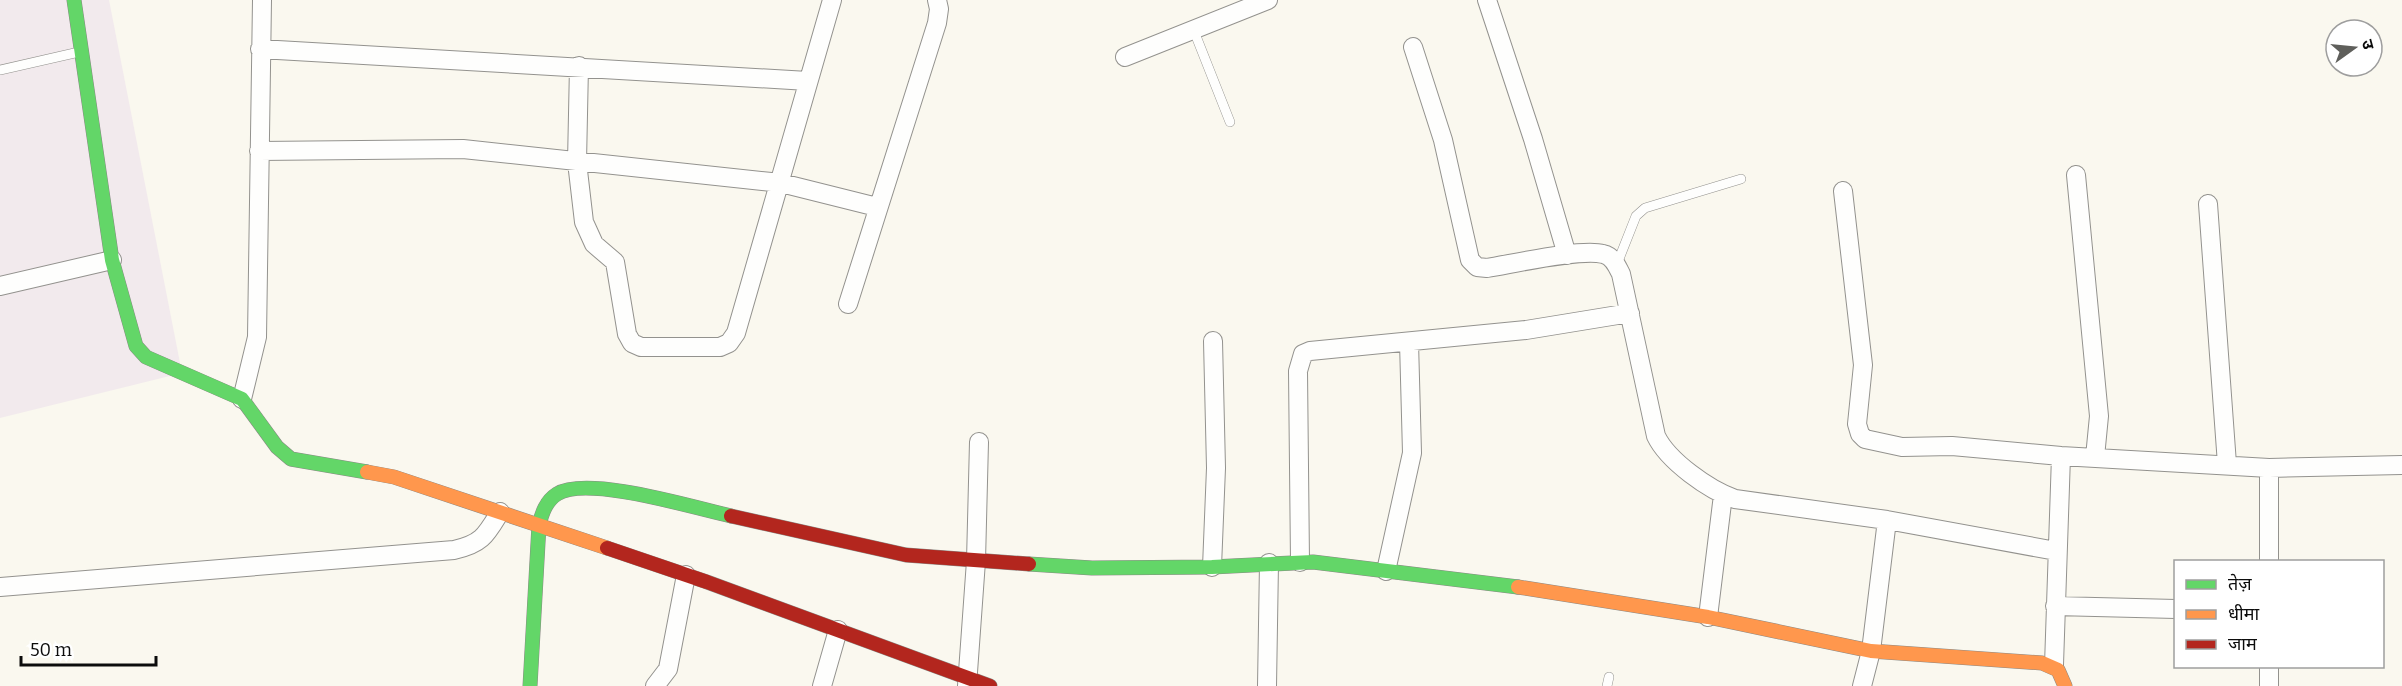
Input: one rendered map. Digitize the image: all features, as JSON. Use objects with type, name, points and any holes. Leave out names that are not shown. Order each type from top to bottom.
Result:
[{"type":"street","points":[[74,0],[112,260],[136,346],[146,357],[242,399],[254,411],[279,452],[291,459],[394,477],[686,575],[838,630],[968,682],[990,686]]},
{"type":"street","points":[[242,399],[257,337],[262,0]]},
{"type":"street","points":[[579,66],[577,162],[588,234],[594,244],[615,262],[627,334],[632,343],[641,347],[710,348],[729,343],[736,333],[832,0]]},
{"type":"street","points":[[848,304],[937,22],[937,0]]},
{"type":"street","points":[[1125,57],[1194,32],[1268,0]]},
{"type":"street","points":[[1487,0],[1533,139],[1567,255]]},
{"type":"street","points":[[1413,47],[1448,159],[1470,260],[1477,267],[1487,268],[1567,255],[1602,253],[1617,264],[1630,313],[1656,436],[1662,449],[1713,490],[1735,499],[1887,520],[2056,551]]},
{"type":"street","points":[[260,50],[579,66],[808,81]]},
{"type":"street","points":[[259,151],[437,148],[781,183],[877,207]]},
{"type":"street","points":[[2076,175],[2099,416],[2095,457]]},
{"type":"street","points":[[1843,191],[1863,365],[1857,424],[1860,434],[1865,439],[1902,447],[1952,446],[2061,456],[2269,468],[2402,465]]},
{"type":"street","points":[[2208,204],[2227,464]]},
{"type":"street","points":[[0,286],[112,260]]},
{"type":"street","points":[[1300,562],[1299,362],[1303,354],[1310,351],[1526,330],[1630,313]]},
{"type":"street","points":[[1212,567],[1216,468],[1213,341]]},
{"type":"street","points":[[1386,572],[1412,453],[1409,342]]},
{"type":"street","points":[[968,682],[976,561],[979,442]]},
{"type":"street","points":[[2061,456],[2056,551],[2054,665],[2065,686]]},
{"type":"street","points":[[2269,468],[2270,560]]},
{"type":"street","points":[[530,686],[539,525],[542,508],[550,499],[565,489],[575,486],[609,489],[891,553],[1092,568],[1212,567],[1313,561],[1573,594],[1708,617],[1871,651],[2054,665]]},
{"type":"street","points":[[1708,617],[1723,495]]},
{"type":"street","points":[[0,587],[454,550],[471,547],[485,537],[500,512]]},
{"type":"street","points":[[1862,686],[1871,651],[1887,520]]},
{"type":"street","points":[[1267,686],[1269,563]]},
{"type":"street","points":[[655,686],[668,669],[686,575]]},
{"type":"street","points":[[2055,606],[2174,609]]},
{"type":"street","points":[[822,686],[838,630]]},
{"type":"street","points":[[2269,668],[2269,686]]},
{"type":"lane","points":[[1194,32],[1230,122]]},
{"type":"lane","points":[[0,70],[82,51]]},
{"type":"lane","points":[[1617,264],[1636,216],[1645,208],[1741,179]]},
{"type":"shaded area","points":[[0,0],[109,0],[182,373],[0,418]]},
{"type":"traffic: fast","points":[[74,0],[112,260],[136,346],[146,357],[242,399],[277,447],[291,459],[367,472]]},
{"type":"traffic: fast","points":[[530,686],[539,525],[545,508],[553,497],[572,489],[592,488],[642,495],[731,516]]},
{"type":"traffic: fast","points":[[1029,564],[1092,568],[1212,567],[1313,562],[1518,587]]},
{"type":"traffic: slow","points":[[367,472],[394,477],[607,548]]},
{"type":"traffic: slow","points":[[1518,587],[1708,617],[1871,651],[2042,663],[2058,670],[2065,686]]},
{"type":"traffic: jam","points":[[731,516],[906,555],[1029,564]]},
{"type":"traffic: jam","points":[[607,548],[707,582],[990,686]]}]
